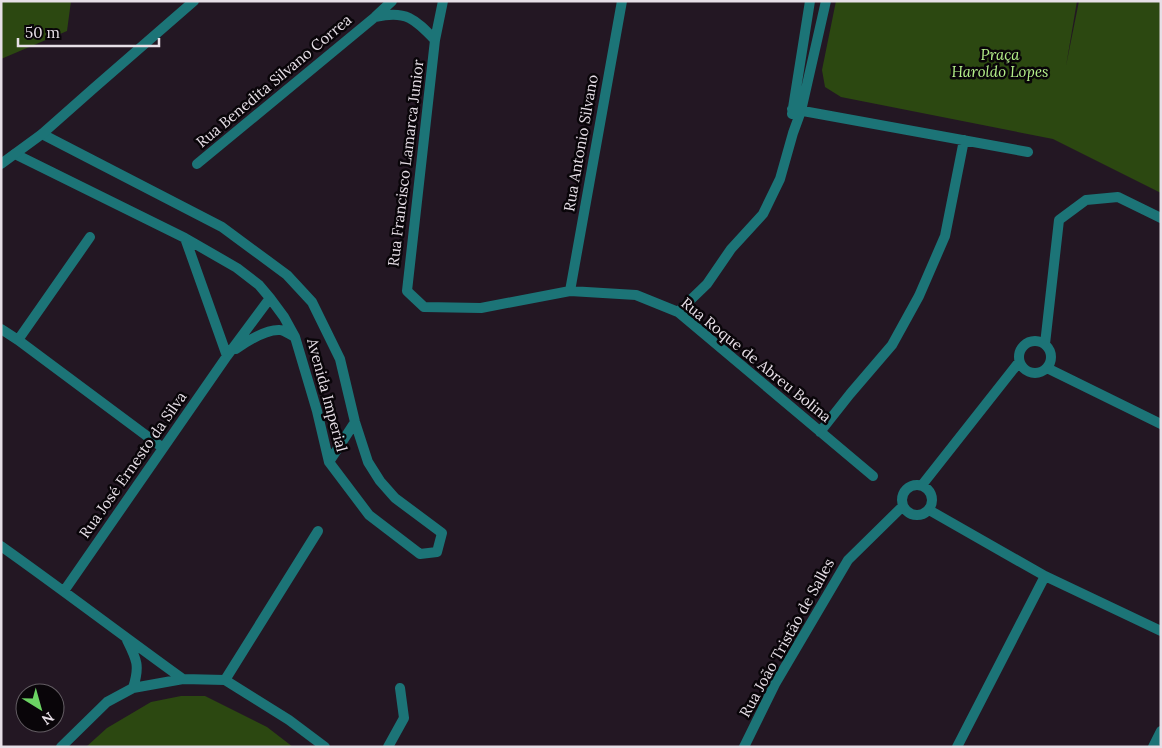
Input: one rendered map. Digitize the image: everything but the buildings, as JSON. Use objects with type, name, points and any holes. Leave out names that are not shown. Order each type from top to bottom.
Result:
[{"type":"street","points":[[1,164],[42,134],[194,1]]},
{"type":"street","name":"Rua Benedita Silvano Correa","points":[[197,164],[392,1]]},
{"type":"street","name":"Rua Francisco Lamarca Junior","points":[[406,291],[435,40],[444,1]]},
{"type":"street","name":"Rua Antonio Silvano","points":[[570,290],[622,1]]},
{"type":"street","points":[[678,312],[707,284],[732,249],[763,214],[780,179],[797,110],[810,1]]},
{"type":"street","points":[[797,110],[826,1]]},
{"type":"street","points":[[375,17],[390,14],[406,16],[420,24],[435,40]]},
{"type":"street","points":[[797,110],[1028,152]]},
{"type":"street","name":"Avenida Imperial","points":[[15,154],[185,238],[237,268],[259,285],[284,318],[295,337],[317,411],[329,462],[369,515],[420,554],[437,552],[442,533],[395,498],[380,481],[368,462],[355,422],[340,359],[312,302],[287,275],[222,227],[42,134]]},
{"type":"street","points":[[820,432],[892,345],[918,296],[945,236],[964,140]]},
{"type":"street","points":[[1045,344],[1034,341],[1020,349],[1018,354],[1019,362],[1023,369],[1032,374],[1047,368],[1050,364],[1050,353],[1045,344],[1059,220],[1086,200],[1118,197],[1161,218]]},
{"type":"street","points":[[18,340],[90,237]]},
{"type":"street","points":[[185,238],[227,356]]},
{"type":"street","name":"Rua Roque de Abreu Bolina","points":[[406,291],[424,307],[481,308],[570,290],[636,295],[678,312],[873,476]]},
{"type":"street","name":"Rua José Ernesto da Silva","points":[[64,591],[227,356],[270,298]]},
{"type":"street","points":[[1,329],[163,448]]},
{"type":"street","name":"Rua José Ernesto da Silva","points":[[227,356],[250,339],[269,332],[280,330],[295,337]]},
{"type":"street","points":[[922,486],[1019,362]]},
{"type":"street","points":[[1047,368],[1161,424]]},
{"type":"street","points":[[329,462],[355,422]]},
{"type":"street","points":[[910,486],[922,486],[929,489],[931,494],[932,503],[929,510],[924,514],[915,515],[907,512],[903,506],[903,493],[910,486]]},
{"type":"street","name":"Rua João Tristão de Salles","points":[[744,747],[775,684],[848,560],[903,506]]},
{"type":"street","points":[[929,510],[1045,576],[1161,631]]},
{"type":"street","points":[[225,680],[318,531]]},
{"type":"street","points":[[1,546],[183,679]]},
{"type":"street","points":[[957,747],[1045,576]]},
{"type":"street","points":[[127,639],[136,658],[138,674],[134,688]]},
{"type":"street","points":[[62,747],[107,702],[134,688],[183,679],[225,680],[289,720],[325,747]]},
{"type":"street","points":[[388,747],[404,718],[400,688]]},
{"type":"street","points":[[1153,747],[1161,731]]},
{"type":"green space","points":[[1,1],[71,1],[67,31],[1,59]]},
{"type":"green space","name":"Praça Haroldo Lopes","points":[[836,1],[1077,1],[1066,66],[1079,1],[1161,1],[1161,193],[1053,139],[841,97],[825,87],[822,70]]},
{"type":"green space","points":[[181,696],[205,696],[267,727],[293,747],[86,747],[107,728],[151,702]]}]
